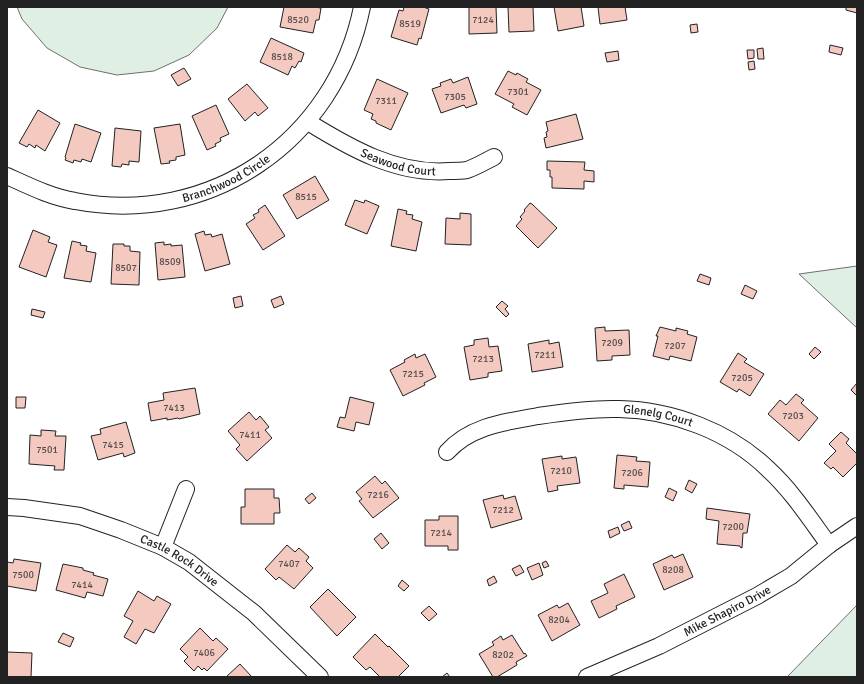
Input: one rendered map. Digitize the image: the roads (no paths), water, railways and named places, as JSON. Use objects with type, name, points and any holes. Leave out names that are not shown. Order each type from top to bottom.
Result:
[{"type":"street","name":"Branchwood Circle","points":[[7,176],[46,194],[100,205],[135,206],[172,201],[191,197],[216,188],[245,174],[271,156],[308,122],[331,89],[344,66],[362,7]]},
{"type":"street","name":"Seawood Court","points":[[308,122],[370,157],[419,171],[434,172],[466,170],[494,157]]},
{"type":"street","name":"Glenelg Court","points":[[447,452],[455,443],[467,436],[480,429],[498,423],[560,413],[597,410],[634,410],[664,415],[706,428],[741,447],[768,469],[794,498],[829,545]]},
{"type":"street","points":[[164,547],[186,489]]},
{"type":"street","name":"Castle Rock Drive","points":[[7,507],[80,516],[164,547],[189,562],[254,613],[320,677]]},
{"type":"street","name":"Mike Shapiro Drive","points":[[587,677],[659,646],[757,596],[791,576],[829,545],[857,526]]}]
